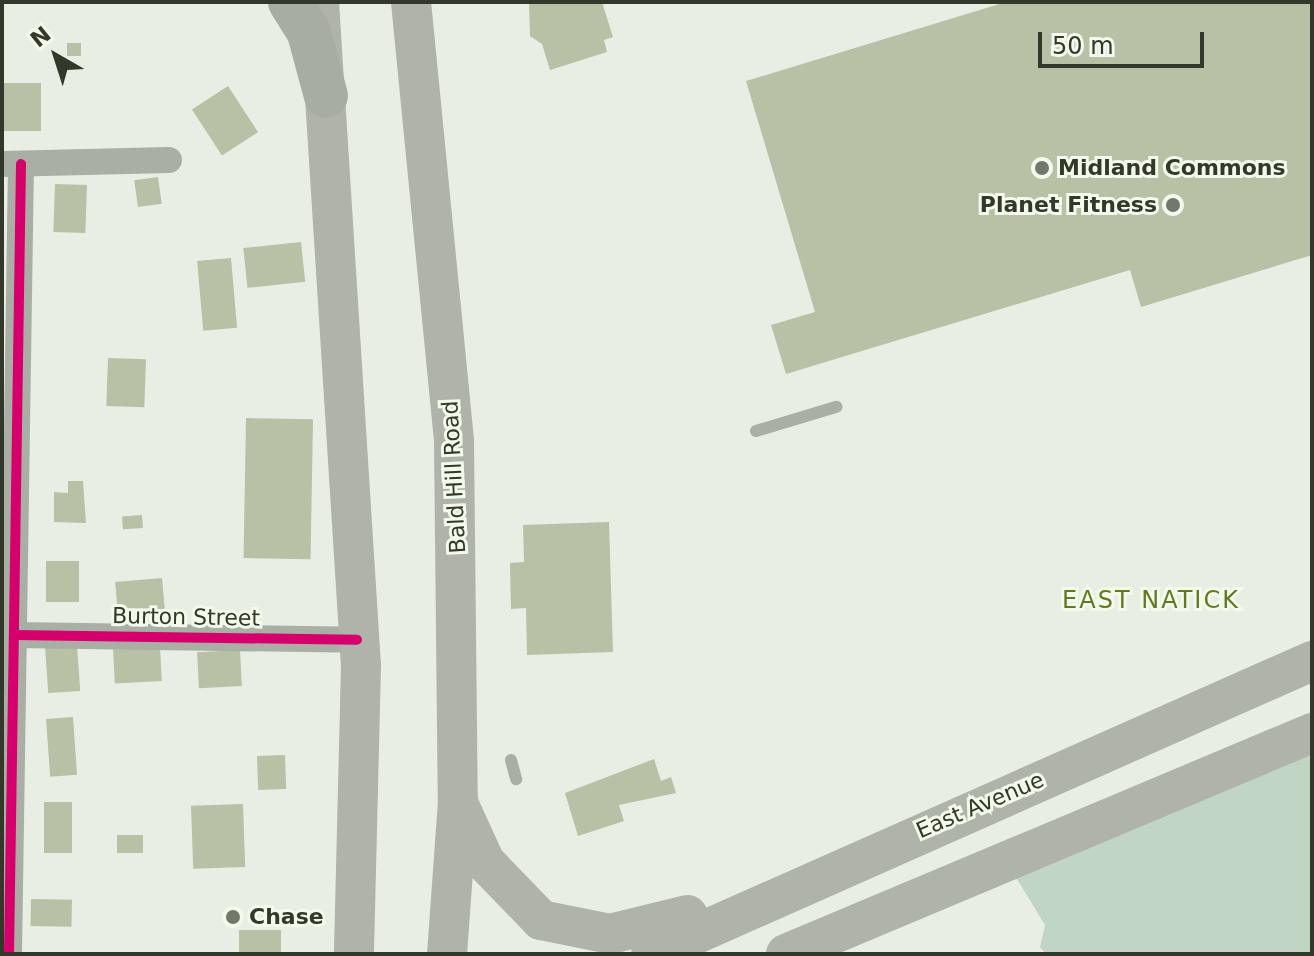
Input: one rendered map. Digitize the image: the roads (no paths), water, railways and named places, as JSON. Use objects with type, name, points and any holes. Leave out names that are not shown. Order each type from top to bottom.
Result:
[{"type":"highway","points":[[290,2],[309,33],[326,96]]},
{"type":"main road","points":[[319,2],[345,332],[357,640],[354,954]]},
{"type":"main road","name":"Bald Hill Road","points":[[411,2],[454,441],[458,801],[447,954]]},
{"type":"main road","name":"East Avenue","points":[[651,954],[1312,661]]},
{"type":"main road","points":[[786,954],[815,946],[1312,733]]},
{"type":"main road","points":[[458,801],[485,862],[511,895],[541,920],[575,932],[639,929],[782,895]]},
{"type":"street","points":[[9,954],[14,635],[11,164],[169,160]]},
{"type":"street","name":"Burton Street","points":[[14,635],[357,640]]},
{"type":"lane","points":[[756,431],[836,407]]},
{"type":"lane","points":[[511,760],[516,779]]},
{"type":"place","name":"Midland Commons","points":[[1042,168]]},
{"type":"place","name":"Planet Fitness","points":[[1173,205]]},
{"type":"place","name":"Chase","points":[[233,917]]},
{"type":"district","name":"EAST NATICK","points":[[1151,601]]}]
